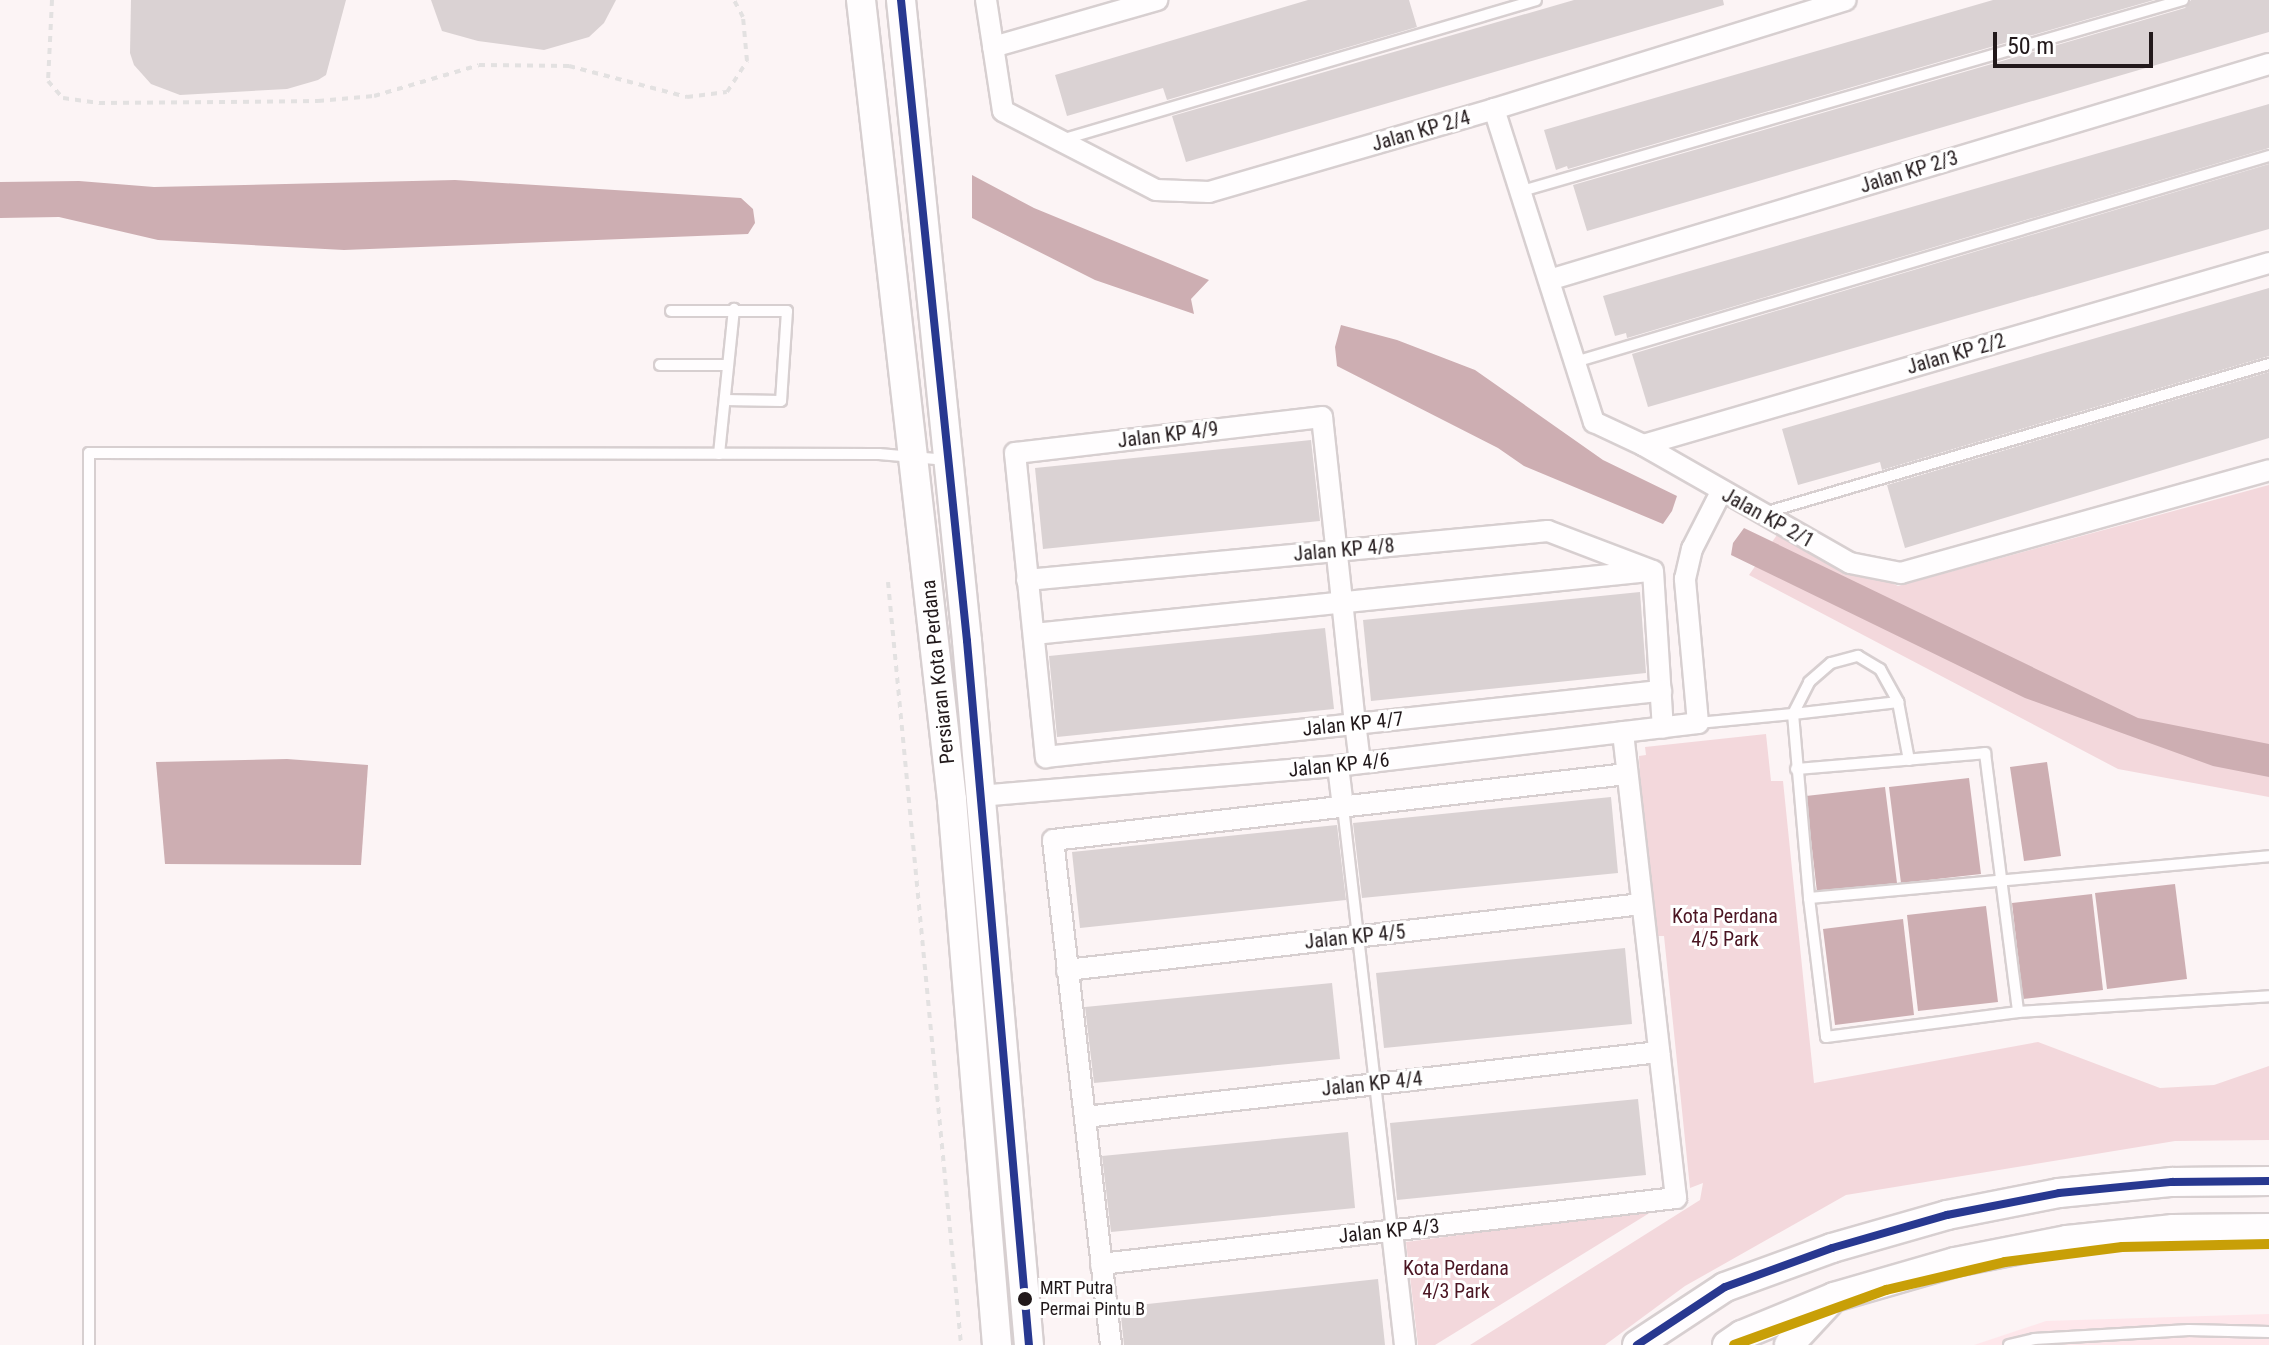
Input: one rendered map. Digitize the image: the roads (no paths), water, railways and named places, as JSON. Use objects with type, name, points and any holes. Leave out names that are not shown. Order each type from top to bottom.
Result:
[{"type":"street","name":"Persiaran Kota Perdana","points":[[861,0],[952,800],[997,1345]]},
{"type":"street","name":"Persiaran Kota Perdana","points":[[901,0],[948,460],[1029,1345]]},
{"type":"street","points":[[986,0],[993,47],[1157,0]]},
{"type":"street","name":"Jalan KP 2/4","points":[[993,47],[1003,111],[1156,190],[1209,192],[1494,109],[1842,0]]},
{"type":"street","name":"Jalan KP 2/3","points":[[1549,280],[2269,64]]},
{"type":"street","name":"Jalan KP 2/1","points":[[1494,109],[1594,422],[1643,445],[1850,563],[1901,573],[2269,470]]},
{"type":"street","name":"Jalan KP 2/2","points":[[1643,445],[2269,263]]},
{"type":"street","name":"Jalan KP 4/9","points":[[1027,580],[1015,453],[1322,417],[1337,551]]},
{"type":"street","points":[[1698,723],[1685,579],[1692,549],[1721,492]]},
{"type":"street","name":"Jalan KP 4/8","points":[[1027,580],[1548,531],[1653,571]]},
{"type":"street","points":[[1337,551],[1360,763]]},
{"type":"street","points":[[1027,580],[1034,634],[1653,571],[1663,728]]},
{"type":"street","name":"Jalan KP 4/7","points":[[1034,634],[1046,757],[1661,691]]},
{"type":"street","name":"Jalan KP 4/6","points":[[979,796],[1338,766],[1698,723]]},
{"type":"street","points":[[1623,732],[1659,1052]]},
{"type":"street","points":[[1338,766],[1343,807]]},
{"type":"street","name":"Jalan KP 4/6","points":[[1067,970],[1053,840],[1627,774]]},
{"type":"street","name":"Jalan KP 4/5","points":[[1067,970],[1642,904]]},
{"type":"street","points":[[1067,970],[1111,1345]]},
{"type":"street","name":"Jalan KP 4/4","points":[[1085,1117],[1659,1052]]},
{"type":"street","name":"Jalan KP 4/3","points":[[1101,1264],[1676,1198],[1659,1052]]},
{"type":"street","points":[[1637,1345],[1725,1287],[1832,1248],[1947,1215],[2059,1193],[2172,1182],[2269,1181]]},
{"type":"street","points":[[1727,1345],[1742,1335],[1834,1297],[1955,1262],[2067,1240],[2173,1229],[2269,1228]]},
{"type":"street","points":[[1392,1231],[1405,1345]]},
{"type":"street","points":[[1789,1345],[1834,1297]]},
{"type":"lane","points":[[1059,140],[1536,0]]},
{"type":"lane","points":[[1522,191],[2183,0]]},
{"type":"lane","points":[[1575,362],[2269,156]]},
{"type":"lane","points":[[719,454],[734,309]]},
{"type":"lane","points":[[671,311],[787,311],[781,401],[725,400]]},
{"type":"lane","points":[[1761,514],[2269,364]]},
{"type":"lane","points":[[660,365],[728,365]]},
{"type":"lane","points":[[89,1345],[89,453],[879,454],[948,460]]},
{"type":"lane","points":[[1909,760],[1898,702],[1880,669],[1858,656],[1831,663],[1809,682],[1793,714],[1809,898],[1826,1037],[2018,1012],[2269,996]]},
{"type":"lane","points":[[1698,723],[1898,702]]},
{"type":"lane","points":[[1796,769],[1985,753],[2018,1012]]},
{"type":"lane","points":[[1343,807],[1392,1231]]},
{"type":"lane","points":[[1809,898],[2269,856]]},
{"type":"lane","points":[[2189,1330],[2189,1345]]},
{"type":"lane","points":[[2009,1345],[2034,1339],[2189,1330],[2269,1332]]},
{"type":"place","name":"MRT Putra Permai Pintu B","points":[[1025,1299]]},
{"type":"park label","name":"Kota Perdana 4/5 Park","points":[[1725,928]]},
{"type":"park label","name":"Kota Perdana 4/3 Park","points":[[1456,1280]]}]
